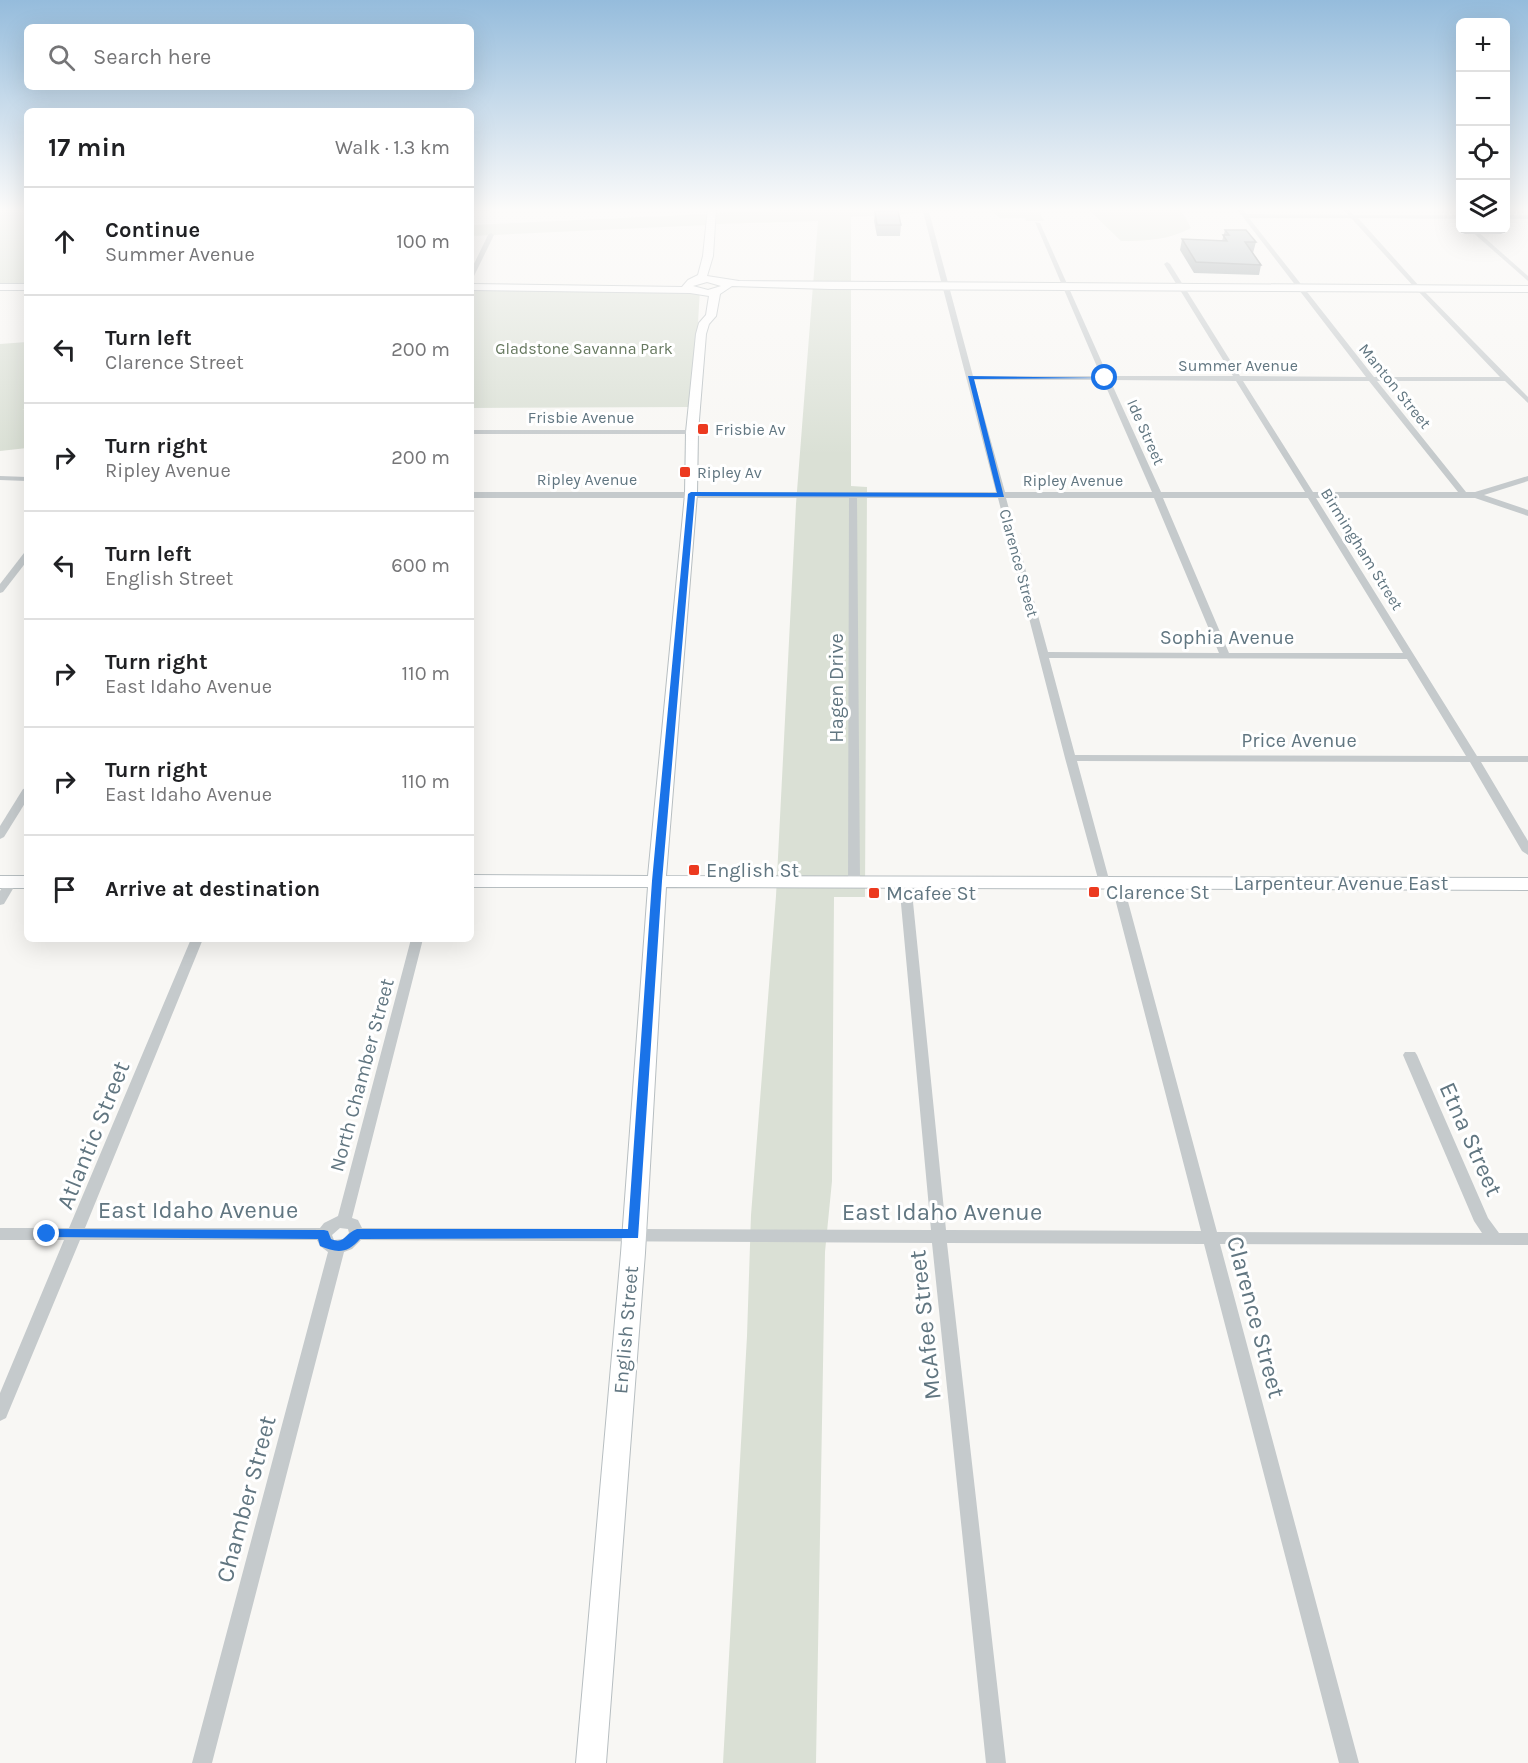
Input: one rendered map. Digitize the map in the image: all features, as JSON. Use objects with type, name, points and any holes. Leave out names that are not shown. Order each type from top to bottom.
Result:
[{"type":"street","name":"English Street","points":[[591,1763],[634,1234],[657,881],[691,494],[692,432],[701,334],[700,297],[695,290]]},
{"type":"street","name":"English Street","points":[[701,316],[711,316],[719,290]]},
{"type":"street","name":"Clarence Street","points":[[948,290],[1070,758],[1110,883],[1207,1218],[1209,1237],[1349,1763]]},
{"type":"street","name":"Ide Street","points":[[1066,290],[1158,496],[1225,655]]},
{"type":"street","name":"Birmingham Street","points":[[1182,290],[1474,759],[1528,851]]},
{"type":"street","name":"Manton Street","points":[[1301,290],[1464,495]]},
{"type":"street","points":[[1420,290],[1528,401]]},
{"type":"street","name":"Summer Avenue","points":[[970,378],[1506,379]]},
{"type":"street","name":"Frisbie Avenue","points":[[474,432],[692,432]]},
{"type":"street","points":[[0,478],[24,479]]},
{"type":"street","name":"Ripley Avenue","points":[[474,495],[1476,495],[1528,478]]},
{"type":"street","name":"Hagen Drive","points":[[853,495],[854,882]]},
{"type":"street","points":[[1476,495],[1528,513]]},
{"type":"street","points":[[1,586],[24,559]]},
{"type":"street","name":"Sophia Avenue","points":[[1043,655],[1410,656]]},
{"type":"street","name":"Price Avenue","points":[[1070,758],[1528,759]]},
{"type":"street","points":[[0,835],[24,796]]},
{"type":"street","name":"Larpenteur Avenue East","points":[[474,881],[1528,884]]},
{"type":"street","points":[[0,900],[13,882]]},
{"type":"street","name":"McAfee Street","points":[[905,882],[939,1236],[996,1763]]},
{"type":"street","name":"Atlantic Street","points":[[0,1413],[196,942]]},
{"type":"street","name":"North Chamber Street","points":[[344,1221],[416,942]]},
{"type":"street","name":"Etna Street","points":[[1410,1055],[1482,1221],[1494,1239]]},
{"type":"street","points":[[344,1221],[353,1224],[357,1234],[347,1245],[337,1247],[325,1242],[324,1234],[333,1224],[344,1221]]},
{"type":"street","name":"East Idaho Avenue","points":[[0,1234],[324,1234]]},
{"type":"street","name":"East Idaho Avenue","points":[[357,1234],[1528,1239]]},
{"type":"street","name":"Chamber Street","points":[[202,1763],[337,1247]]},
{"type":"green space","name":"Gladstone Savanna Park","points":[[474,290],[700,290],[693,407],[474,408]]},
{"type":"green space","points":[[813,290],[851,290],[851,486],[867,487],[865,897],[834,897],[832,1181],[825,1252],[816,1763],[723,1763],[747,1336],[751,1215],[776,896],[796,504]]},
{"type":"green space","points":[[24,342],[24,409],[22,409],[24,409],[24,448],[0,451],[0,344]]},
{"type":"place","name":"Frisbie Av","points":[[703,429]]},
{"type":"place","name":"Ripley Av","points":[[685,472]]},
{"type":"place","name":"English St","points":[[694,870]]},
{"type":"place","name":"Clarence St","points":[[1094,892]]},
{"type":"place","name":"Mcafee St","points":[[874,893]]},
{"type":"route","points":[[47,1234],[324,1234],[323,1239],[328,1245],[342,1247],[351,1242],[357,1234],[634,1234],[657,881],[691,494],[1001,495],[970,378],[1105,378]]}]
